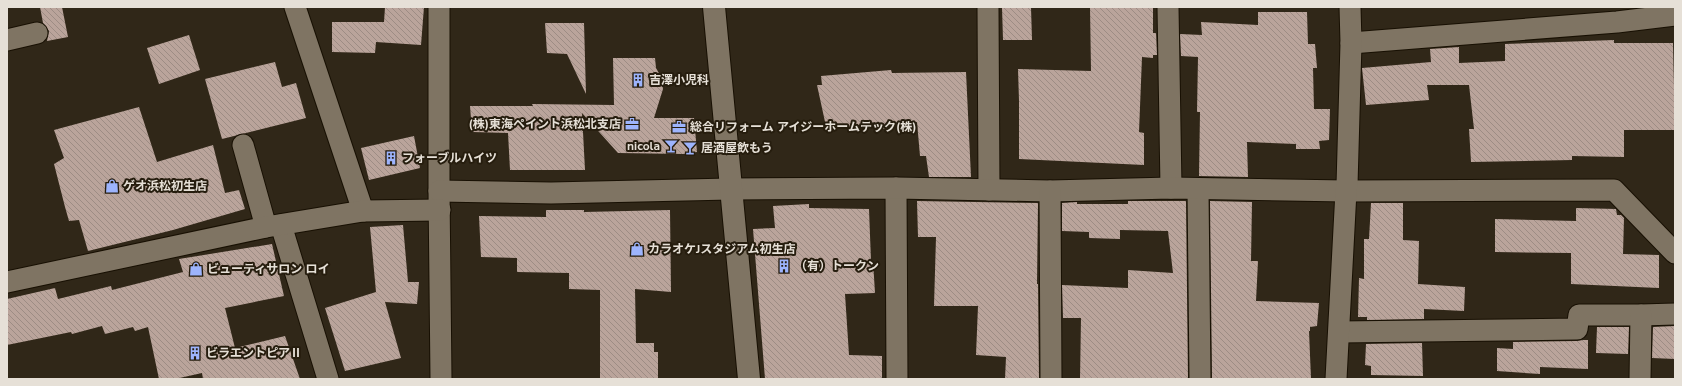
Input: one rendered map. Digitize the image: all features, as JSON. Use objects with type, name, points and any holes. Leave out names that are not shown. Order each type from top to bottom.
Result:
[{"type":"street","points":[[295,7],[363,211]]},
{"type":"street","points":[[440,7],[441,379]]},
{"type":"street","points":[[714,7],[749,379]]},
{"type":"street","points":[[988,7],[989,190]]},
{"type":"street","points":[[1168,7],[1171,188]]},
{"type":"street","points":[[1336,379],[1346,191],[1348,178],[1351,43],[1350,7]]},
{"type":"street","points":[[1351,43],[1609,22],[1675,15]]},
{"type":"street","points":[[7,40],[37,33]]},
{"type":"street","points":[[243,144],[274,226],[328,379]]},
{"type":"street","points":[[896,188],[897,379]]},
{"type":"street","points":[[7,282],[274,226],[363,211],[440,201],[551,193],[730,189],[896,188],[1050,191],[1171,188],[1346,191],[1614,190],[1675,253]]},
{"type":"street","points":[[1198,189],[1200,379]]},
{"type":"street","points":[[1050,191],[1051,379]]},
{"type":"street","points":[[1339,332],[1577,329],[1579,315],[1641,316],[1675,314]]},
{"type":"street","points":[[1640,379],[1641,316]]},
{"type":"building","points":[[40,7],[62,7],[68,37],[47,41],[49,31],[43,23]]},
{"type":"building","points":[[385,7],[424,7],[421,45],[376,42],[375,53],[332,52],[332,22],[384,22]]},
{"type":"building","points":[[1002,7],[1031,7],[1032,40],[1003,40]]},
{"type":"building","points":[[1090,7],[1153,7],[1153,33],[1156,33],[1157,55],[1153,55],[1153,58],[1142,57],[1139,132],[1144,133],[1144,165],[1019,159],[1018,69],[1091,71]]},
{"type":"building","points":[[1258,12],[1307,12],[1308,44],[1315,44],[1317,68],[1313,68],[1314,109],[1330,109],[1329,140],[1319,141],[1320,149],[1296,149],[1296,144],[1247,142],[1248,177],[1199,176],[1200,112],[1197,112],[1198,57],[1181,56],[1180,34],[1202,35],[1201,22],[1258,25]]},
{"type":"building","points":[[545,23],[584,23],[586,94],[567,54],[547,53]]},
{"type":"building","points":[[189,35],[200,70],[159,84],[147,48]]},
{"type":"building","points":[[1614,40],[1614,43],[1673,43],[1675,130],[1624,130],[1624,157],[1572,156],[1572,160],[1471,162],[1469,129],[1474,129],[1469,85],[1427,85],[1429,100],[1366,105],[1362,68],[1431,62],[1430,49],[1459,47],[1459,63],[1505,61],[1505,44]]},
{"type":"building","points":[[613,58],[655,58],[656,68],[661,77],[663,89],[654,118],[694,118],[697,152],[683,154],[618,153],[582,113],[585,170],[510,170],[508,133],[472,132],[470,106],[533,106],[532,104],[614,105]]},
{"type":"building","points":[[275,62],[282,87],[296,83],[306,118],[222,139],[205,79]]},
{"type":"building","points":[[891,70],[892,73],[966,72],[971,177],[929,177],[926,156],[920,156],[917,122],[876,130],[875,122],[827,131],[817,85],[822,85],[821,76]]},
{"type":"building","name":"ゲオ浜松初生店","points":[[139,107],[157,162],[213,145],[225,193],[239,190],[245,209],[173,230],[88,251],[79,220],[69,221],[65,207],[54,164],[64,158],[54,130]]},
{"type":"building","name":"フォーブルハイツ","points":[[414,136],[420,168],[369,180],[361,148]]},
{"type":"building","points":[[917,201],[1038,203],[1037,284],[1039,379],[1005,379],[1006,357],[976,355],[978,306],[934,306],[936,237],[918,237]]},
{"type":"building","points":[[1128,201],[1186,201],[1188,379],[1080,379],[1081,318],[1063,318],[1062,285],[1128,288],[1128,270],[1173,273],[1168,231],[1120,230],[1120,239],[1089,238],[1089,232],[1062,231],[1062,203],[1077,202],[1077,204],[1128,204]]},
{"type":"building","points":[[1210,201],[1252,202],[1251,261],[1258,261],[1256,301],[1319,303],[1317,326],[1310,327],[1309,331],[1311,379],[1212,379]]},
{"type":"building","points":[[1371,203],[1403,203],[1403,240],[1419,241],[1418,284],[1465,287],[1464,311],[1424,309],[1424,319],[1367,320],[1367,317],[1358,317],[1359,278],[1364,279],[1364,239],[1369,239]]},
{"type":"building","points":[[809,204],[809,208],[869,209],[871,261],[873,261],[875,293],[845,294],[849,355],[882,356],[882,379],[765,379],[753,229],[775,228],[773,206]]},
{"type":"building","points":[[1576,208],[1616,209],[1617,215],[1621,215],[1624,218],[1623,254],[1659,255],[1659,288],[1571,284],[1571,253],[1495,252],[1495,219],[1576,221]]},
{"type":"building","points":[[546,210],[584,210],[584,212],[670,210],[671,292],[635,289],[636,343],[654,343],[654,352],[658,352],[658,379],[600,379],[600,290],[569,289],[569,273],[517,272],[517,258],[481,257],[479,216],[546,217]]},
{"type":"building","points":[[403,225],[408,282],[419,282],[417,304],[385,302],[401,358],[345,371],[325,308],[376,292],[370,227]]},
{"type":"building","points":[[272,244],[284,296],[225,308],[235,348],[285,336],[300,379],[203,379],[202,373],[175,379],[159,379],[148,327],[135,331],[133,327],[105,334],[102,326],[72,334],[71,332],[7,345],[7,299],[55,288],[58,299],[111,286],[112,290],[183,272],[179,259]]},
{"type":"building","points":[[1675,326],[1675,359],[1652,358],[1653,327]]},
{"type":"building","points":[[1597,327],[1629,327],[1628,354],[1596,353]]},
{"type":"building","points":[[1588,340],[1588,369],[1540,367],[1540,374],[1497,371],[1497,348],[1513,349],[1513,342]]},
{"type":"building","points":[[1422,343],[1423,376],[1371,375],[1371,366],[1365,365],[1366,344]]},
{"type":"place","name":"吉澤小児科","points":[[638,80]]},
{"type":"place","name":"(株)東海ペイント浜松北支店","points":[[632,124]]},
{"type":"place","name":"総合リフォーム アイジーホームテック(株)","points":[[679,127]]},
{"type":"place","name":"nicola","points":[[671,146]]},
{"type":"place","name":"居酒屋飲もう","points":[[690,148]]},
{"type":"place","name":"フォーブルハイツ","points":[[391,158]]},
{"type":"place","name":"ゲオ浜松初生店","points":[[112,186]]},
{"type":"place","name":"カラオケJスタジアム初生店","points":[[637,249]]},
{"type":"place","name":"（有）トークン","points":[[784,266]]},
{"type":"place","name":"ビューティサロン ロイ","points":[[196,269]]},
{"type":"place","name":"ビラエントピアⅡ","points":[[195,353]]}]
